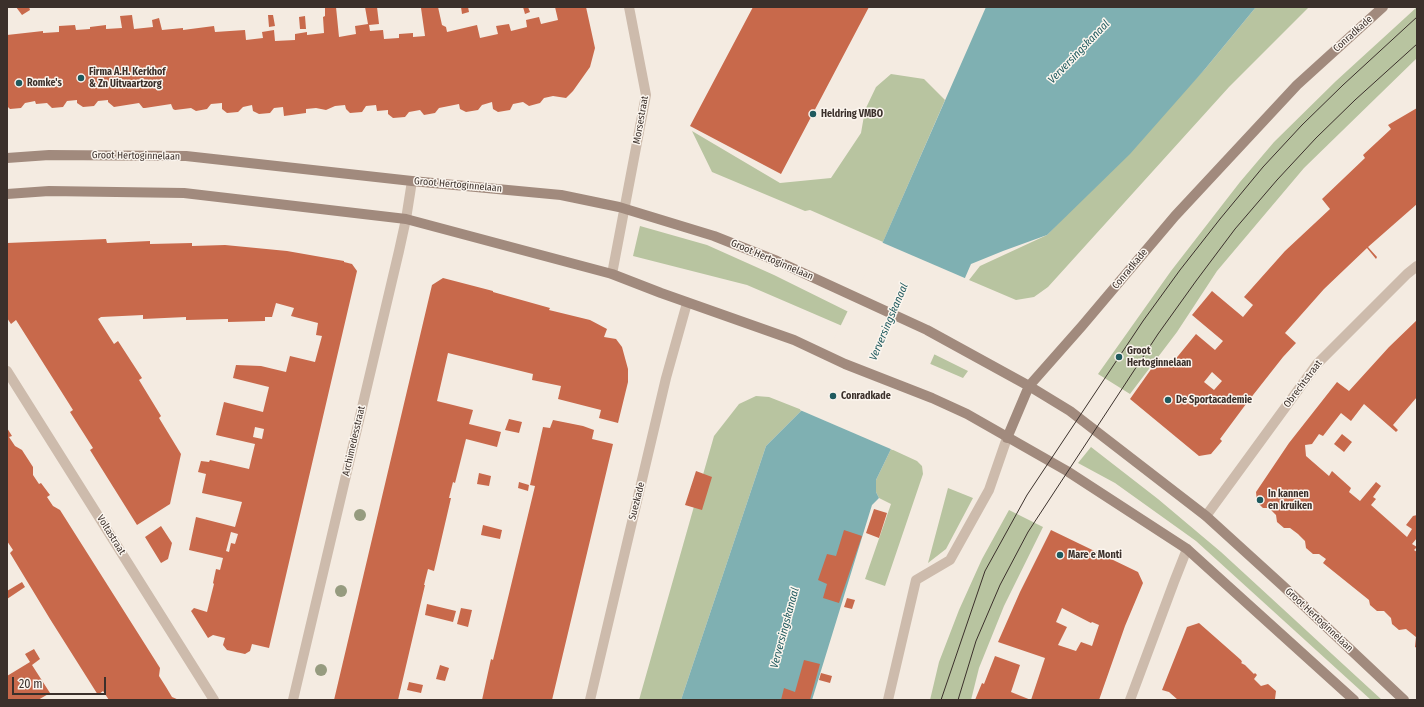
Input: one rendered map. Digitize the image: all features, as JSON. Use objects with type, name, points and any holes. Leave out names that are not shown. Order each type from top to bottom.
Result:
[{"type":"street","name":"Morsestraat","points":[[625,209],[646,95],[629,7]]},
{"type":"street","name":"Conradkade","points":[[888,700],[916,580],[950,560],[989,490],[1029,386],[1175,216],[1281,102],[1297,85],[1383,7]]},
{"type":"street","name":"Groot Hertoginnelaan","points":[[7,158],[49,155],[186,156],[412,181],[561,195],[625,209],[714,236],[777,261],[927,330],[1029,386],[1079,417],[1206,516],[1404,700]]},
{"type":"street","name":"Archimedesstraat","points":[[292,700],[406,219],[412,181]]},
{"type":"street","points":[[7,194],[48,191],[184,193],[406,219],[612,274],[687,303],[794,340],[845,364],[943,402],[967,414],[1067,472],[1187,549],[1354,700]]},
{"type":"street","points":[[612,274],[625,209]]},
{"type":"street","name":"Obrechtstraat","points":[[1206,516],[1317,364],[1407,274],[1417,266]]},
{"type":"street","name":"Suezkade","points":[[590,700],[666,378],[687,303]]},
{"type":"street","name":"Voltastraat","points":[[7,371],[214,700]]},
{"type":"street","points":[[1130,700],[1187,549]]},
{"type":"green space","points":[[1256,7],[1309,7],[1229,87],[1048,287],[1034,297],[1016,300],[969,280],[980,266],[1047,235],[1205,69]]},
{"type":"green space","points":[[1417,7],[1417,58],[1304,168],[1217,271],[1177,332],[1130,394],[1098,374],[1171,271],[1240,182],[1274,142],[1336,81]]},
{"type":"green space","points":[[891,74],[924,79],[945,100],[883,242],[810,210],[805,211],[712,172],[692,131],[780,183],[831,178],[861,133],[865,110],[876,87]]},
{"type":"green space","points":[[640,226],[707,245],[774,275],[968,371],[963,378],[747,285],[633,256]]},
{"type":"green space","points":[[756,396],[769,397],[802,410],[766,446],[681,700],[639,700],[714,436],[739,404]]},
{"type":"green space","points":[[1091,447],[1158,499],[1221,552],[1382,700],[1371,700],[1196,541],[1115,483],[1078,463]]},
{"type":"green space","points":[[891,449],[917,461],[922,466],[923,474],[885,586],[865,579],[891,504],[879,498],[876,492],[876,480]]},
{"type":"green space","points":[[948,488],[973,498],[946,549],[928,563]]},
{"type":"green space","points":[[1009,510],[1043,527],[1004,606],[979,668],[971,700],[930,700],[939,662],[959,610],[982,559]]},
{"type":"water","name":"Verversingskanaal","points":[[986,7],[1256,7],[1205,69],[1130,154],[1047,235],[971,264],[891,449],[876,480],[876,492],[879,498],[872,505],[812,700],[681,700],[766,446],[802,410],[882,244]]},
{"type":"pier","points":[[881,242],[967,279],[893,450],[800,410]]},
{"type":"building","points":[[16,7],[29,7],[30,10],[22,15]]},
{"type":"building","points":[[325,7],[336,7],[339,37],[356,34],[355,26],[368,24],[365,7],[377,7],[379,24],[369,25],[370,31],[383,30],[384,39],[399,38],[399,34],[413,33],[413,37],[425,36],[421,8],[438,7],[442,25],[446,27],[447,32],[477,25],[480,38],[498,34],[496,26],[509,24],[511,31],[527,27],[526,20],[539,17],[541,24],[558,20],[555,7],[586,7],[595,48],[590,67],[573,91],[566,98],[553,96],[544,98],[540,103],[529,106],[523,102],[513,104],[510,110],[498,112],[493,109],[492,102],[482,105],[478,110],[466,112],[460,109],[459,104],[439,108],[435,113],[424,115],[420,110],[409,112],[405,117],[393,118],[388,114],[388,110],[377,111],[376,105],[366,106],[362,112],[350,113],[346,109],[345,105],[335,106],[326,110],[316,108],[306,109],[306,113],[284,116],[283,107],[274,108],[270,113],[259,114],[253,111],[252,105],[243,107],[238,112],[227,113],[222,109],[222,103],[211,104],[207,109],[196,111],[191,108],[175,110],[171,104],[143,108],[139,103],[114,107],[108,102],[108,100],[98,101],[94,106],[83,107],[77,103],[77,100],[67,101],[63,107],[52,108],[47,103],[36,104],[35,101],[25,103],[21,108],[10,109],[7,106],[7,35],[43,31],[43,33],[59,32],[59,26],[75,25],[76,30],[90,29],[90,27],[106,25],[106,29],[122,28],[120,16],[132,15],[134,29],[153,27],[152,20],[159,18],[162,30],[183,28],[183,30],[214,26],[215,32],[245,30],[246,40],[263,38],[262,32],[274,30],[275,41],[295,40],[295,34],[307,32],[307,35],[324,33],[323,17],[325,16]]},
{"type":"building","points":[[461,7],[468,7],[469,12],[462,14]]},
{"type":"building","points":[[523,7],[528,7],[530,12],[525,14]]},
{"type":"building","points":[[753,7],[869,7],[781,174],[690,126]]},
{"type":"building","points":[[268,15],[273,15],[275,26],[269,27]]},
{"type":"building","points":[[305,16],[306,29],[300,29],[299,17]]},
{"type":"building","points":[[1417,108],[1417,204],[1368,247],[1377,257],[1376,259],[1367,248],[1324,289],[1285,333],[1296,343],[1246,404],[1220,439],[1222,441],[1211,454],[1199,456],[1130,399],[1159,358],[1169,367],[1196,334],[1215,350],[1223,341],[1192,315],[1212,291],[1243,317],[1253,305],[1244,297],[1285,251],[1330,209],[1322,199],[1365,158],[1363,155],[1391,129],[1388,125]],"holes":[[[1212,372],[1222,381],[1214,390],[1204,382]]]},
{"type":"building","points":[[106,239],[107,243],[150,241],[150,244],[192,243],[192,246],[225,245],[287,251],[344,261],[352,264],[357,271],[269,648],[252,644],[250,651],[245,654],[227,650],[223,645],[225,638],[213,635],[208,638],[191,611],[194,608],[207,612],[216,569],[220,570],[223,558],[189,550],[196,517],[235,527],[242,502],[202,493],[206,474],[198,472],[201,461],[209,462],[210,460],[249,469],[255,444],[216,435],[224,402],[263,412],[269,387],[233,378],[236,365],[261,366],[286,372],[290,356],[315,362],[322,336],[316,335],[318,323],[291,316],[294,308],[276,303],[272,317],[265,317],[265,321],[228,322],[228,319],[186,320],[186,317],[143,319],[143,315],[101,317],[98,319],[114,344],[118,341],[142,378],[139,380],[161,416],[159,418],[181,454],[170,504],[137,525],[90,450],[93,448],[70,412],[73,410],[16,320],[11,324],[7,318],[7,243]],"holes":[[[255,427],[264,429],[262,439],[253,437]],[[231,532],[238,534],[235,544],[231,543],[229,552],[226,551]]]},
{"type":"building","points":[[443,278],[550,308],[549,310],[590,320],[607,329],[604,337],[616,339],[622,347],[628,369],[628,382],[618,423],[599,418],[601,410],[558,399],[561,386],[532,380],[533,374],[448,353],[437,401],[473,410],[469,424],[501,432],[497,447],[466,439],[455,483],[453,482],[449,498],[451,498],[434,571],[428,569],[398,700],[334,700],[432,285]]},
{"type":"building","points":[[1417,320],[1417,397],[1393,425],[1398,430],[1396,432],[1364,404],[1351,421],[1341,413],[1323,436],[1319,434],[1312,444],[1305,445],[1306,456],[1329,476],[1332,471],[1351,488],[1349,492],[1360,501],[1376,482],[1381,486],[1373,497],[1376,499],[1371,505],[1407,537],[1412,529],[1406,525],[1413,516],[1417,515],[1417,538],[1412,544],[1417,547],[1414,550],[1417,552],[1417,648],[1415,647],[1416,637],[1406,629],[1399,630],[1392,624],[1391,618],[1384,611],[1377,611],[1370,605],[1369,600],[1323,563],[1326,559],[1319,554],[1313,554],[1306,548],[1305,541],[1298,534],[1290,528],[1284,528],[1277,522],[1276,515],[1269,508],[1263,508],[1257,502],[1256,492],[1289,443],[1337,382],[1349,391],[1389,347]]},
{"type":"building","points":[[509,419],[522,422],[519,433],[505,430]]},
{"type":"building","points":[[553,420],[583,426],[594,430],[592,439],[613,444],[552,700],[482,700],[535,486],[530,485],[543,427],[550,428]]},
{"type":"building","points":[[7,428],[12,436],[9,437],[15,446],[22,450],[33,467],[33,475],[39,484],[41,483],[50,495],[47,497],[53,506],[60,510],[160,668],[159,676],[172,697],[179,700],[109,700],[103,691],[98,695],[10,553],[13,550],[7,541]]},
{"type":"building","points":[[1342,434],[1352,442],[1344,452],[1334,444]]},
{"type":"building","points":[[696,471],[712,477],[702,510],[685,505]]},
{"type":"building","points":[[479,473],[491,476],[489,486],[477,484]]},
{"type":"building","points":[[519,482],[529,485],[528,491],[518,488]]},
{"type":"building","points":[[874,509],[887,513],[879,538],[866,533]]},
{"type":"building","points":[[483,525],[502,530],[500,539],[481,535]]},
{"type":"building","points":[[161,526],[172,543],[168,559],[161,563],[145,537]]},
{"type":"building","points":[[844,530],[862,536],[839,603],[823,598],[827,584],[818,580],[827,554],[836,556]]},
{"type":"building","points":[[1051,530],[1138,572],[1143,583],[1125,626],[1099,700],[1031,700],[1045,658],[998,642],[1020,592]],"holes":[[[1062,608],[1091,623],[1092,622],[1099,625],[1092,646],[1081,642],[1076,651],[1058,645],[1067,627],[1056,622]]]},
{"type":"building","points":[[22,582],[25,587],[7,599],[7,591]]},
{"type":"building","points":[[847,598],[855,600],[852,609],[844,607]]},
{"type":"building","points":[[427,604],[456,611],[453,622],[425,615]]},
{"type":"building","points":[[461,608],[472,610],[468,627],[457,624]]},
{"type":"building","points":[[1199,623],[1241,660],[1241,663],[1257,675],[1254,679],[1261,686],[1268,684],[1276,691],[1275,699],[1277,700],[1178,700],[1169,692],[1162,690],[1187,627]]},
{"type":"building","points":[[34,649],[40,659],[32,665],[50,693],[38,700],[7,700],[7,676],[30,662],[25,654]]},
{"type":"building","points":[[995,656],[1020,665],[1011,692],[1031,700],[975,700],[982,683],[984,684]]},
{"type":"building","points":[[804,660],[820,664],[810,700],[781,700],[784,688],[795,692]]},
{"type":"building","points":[[440,665],[449,668],[445,681],[436,679]]},
{"type":"building","points":[[821,673],[832,676],[830,683],[819,680]]},
{"type":"building","points":[[409,682],[423,685],[421,693],[407,690]]},
{"type":"tram line","points":[[941,700],[985,571],[1027,495],[1143,321],[1180,270],[1263,167],[1302,125],[1343,85],[1417,17]]},
{"type":"tram line","points":[[958,700],[976,641],[1000,585],[1028,532],[1158,334],[1235,229],[1277,180],[1316,138],[1355,100],[1417,44]]},
{"type":"place","name":"Firma A.H. Kerkhof & Zn Uitvaartzorg","points":[[81,78]]},
{"type":"place","name":"Romke's","points":[[19,83]]},
{"type":"place","name":"Heldring VMBO","points":[[813,114]]},
{"type":"place","name":"Groot Hertoginnelaan","points":[[1119,357]]},
{"type":"place","name":"Conradkade","points":[[833,396]]},
{"type":"place","name":"De Sportacademie","points":[[1168,400]]},
{"type":"place","name":"In kannen en kruiken","points":[[1260,500]]},
{"type":"place","name":"Mare e Monti","points":[[1060,555]]}]
